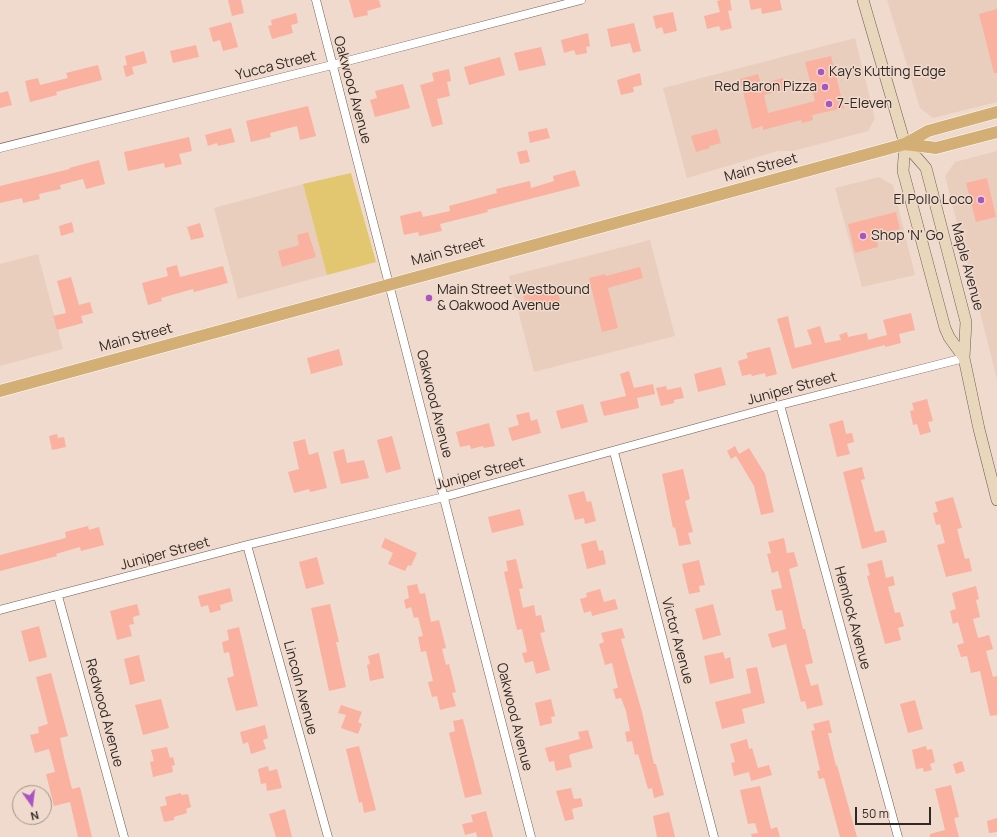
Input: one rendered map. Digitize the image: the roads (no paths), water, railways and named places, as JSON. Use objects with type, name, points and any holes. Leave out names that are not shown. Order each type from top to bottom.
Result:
[{"type":"main road","name":"Main Street","points":[[0,392],[905,144],[928,130],[997,112]]},
{"type":"main road","name":"Main Street","points":[[905,144],[936,148],[997,132]]},
{"type":"street","name":"Oakwood Avenue","points":[[316,0],[531,837]]},
{"type":"street","name":"Yucca Street","points":[[0,148],[332,65],[581,0]]},
{"type":"street","name":"Maple Avenue","points":[[863,0],[905,144],[904,171],[945,328],[949,337],[964,358]]},
{"type":"street","name":"Maple Avenue","points":[[905,144],[926,168],[966,322],[964,358],[979,429],[997,500]]},
{"type":"street","name":"Juniper Street","points":[[0,610],[248,545],[444,497],[614,452],[780,405],[964,358]]},
{"type":"street","name":"Hemlock Avenue","points":[[780,405],[898,837]]},
{"type":"street","name":"Victor Avenue","points":[[614,452],[714,837]]},
{"type":"street","name":"Lincoln Avenue","points":[[248,545],[328,837]]},
{"type":"street","name":"Redwood Avenue","points":[[58,596],[124,837]]},
{"type":"place","name":"Kay's Kutting Edge","points":[[821,72]]},
{"type":"place","name":"Red Baron Pizza","points":[[825,87]]},
{"type":"place","name":"7-Eleven","points":[[829,104]]},
{"type":"place","name":"El Pollo Loco","points":[[981,200]]},
{"type":"place","name":"Shop 'N' Go","points":[[863,236]]},
{"type":"place","name":"Main Street Westbound & Oakwood Avenue","points":[[429,298]]}]
